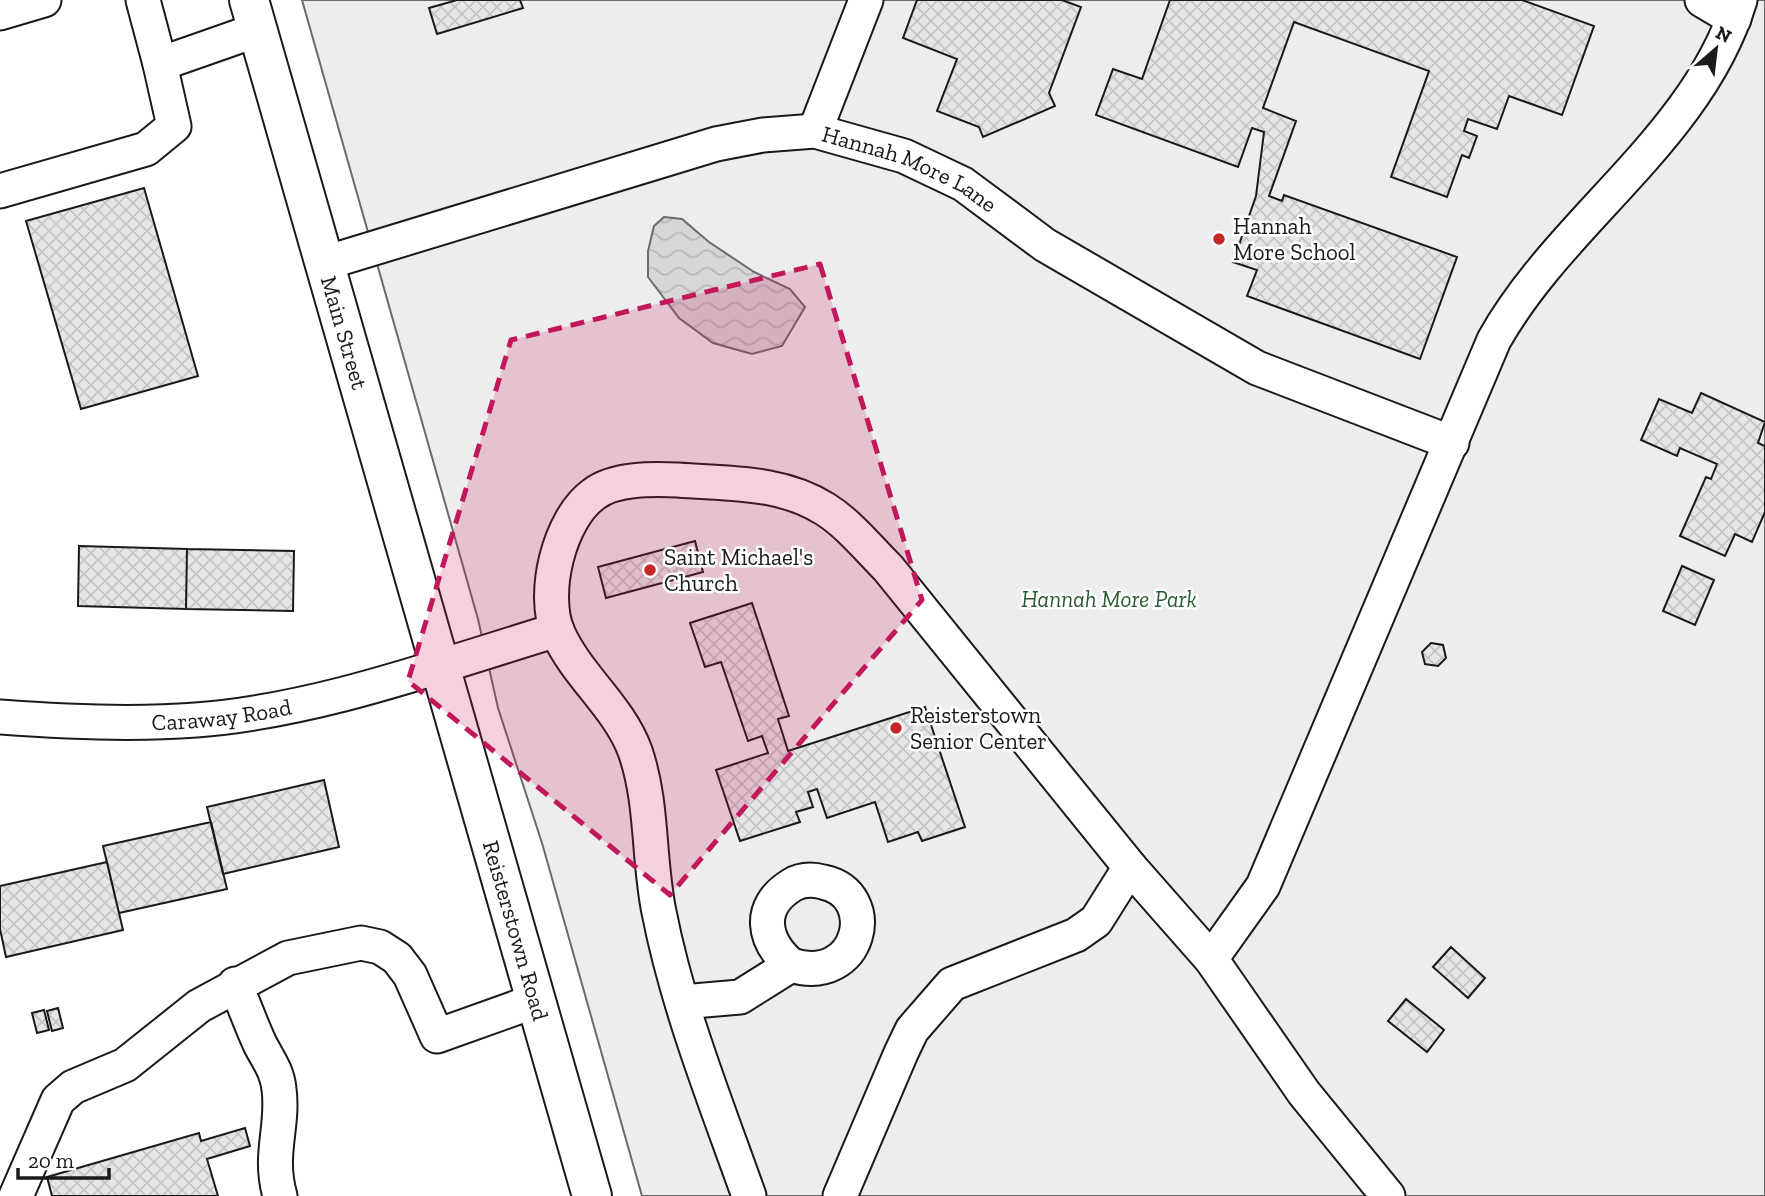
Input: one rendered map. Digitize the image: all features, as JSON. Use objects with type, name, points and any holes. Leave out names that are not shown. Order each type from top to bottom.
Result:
[{"type":"main road","name":"Main Street","points":[[253,15],[438,666]]},
{"type":"main road","name":"Reisterstown Road","points":[[438,666],[592,1196]]},
{"type":"street","points":[[0,13],[44,0]]},
{"type":"street","points":[[0,191],[146,149],[174,126],[143,0]]},
{"type":"street","points":[[815,131],[866,0]]},
{"type":"street","points":[[1211,958],[1263,886],[1494,340],[1511,310],[1562,246],[1632,171],[1679,112],[1717,56],[1737,9],[1702,0]]},
{"type":"street","points":[[160,64],[253,15]]},
{"type":"street","name":"Hannah More Lane","points":[[325,263],[716,144],[763,135],[815,131],[904,156],[963,184],[1045,245],[1257,368],[1452,443]]},
{"type":"street","points":[[748,1196],[682,1002],[659,911],[647,809],[635,751],[618,720],[576,665],[557,630],[552,600],[561,539],[576,512],[595,492],[650,478],[766,486],[800,495],[827,510],[888,568],[1130,867],[1211,958],[1304,1093],[1388,1196]]},
{"type":"street","name":"Caraway Road","points":[[0,717],[69,723],[197,720],[306,702],[557,630]]},
{"type":"street","points":[[840,1196],[912,1030],[934,1002],[952,984],[1076,936],[1096,920],[1130,867]]},
{"type":"street","points":[[16,1196],[58,1100],[73,1087],[125,1065],[200,1006],[288,958],[360,943],[380,947],[397,958],[410,975],[437,1036],[535,1001]]},
{"type":"street","points":[[682,1002],[740,997],[791,965]]},
{"type":"street","points":[[236,984],[260,1044],[274,1066],[279,1091],[273,1151],[280,1196]]},
{"type":"highlighted area","points":[[820,264],[922,600],[670,895],[408,681],[511,340]]},
{"type":"green space","name":"Hannah More Park","points":[[302,0],[1765,0],[1765,1196],[642,1196],[542,843],[498,708],[478,619]]},
{"type":"water","points":[[664,217],[682,219],[709,242],[754,272],[790,289],[805,307],[782,346],[752,354],[713,343],[679,318],[648,277],[648,251],[654,226]]},
{"type":"building","points":[[457,0],[520,0],[523,8],[437,34],[429,8]]},
{"type":"building","points":[[917,0],[1062,0],[1081,7],[1049,93],[1055,106],[983,137],[979,127],[937,111],[957,59],[903,38]]},
{"type":"building","points":[[1170,0],[1522,0],[1594,26],[1562,115],[1509,96],[1497,129],[1468,119],[1464,131],[1477,136],[1469,158],[1462,155],[1447,197],[1391,177],[1429,71],[1294,22],[1263,108],[1296,121],[1269,196],[1282,201],[1284,195],[1457,257],[1420,359],[1247,296],[1257,270],[1233,262],[1256,196],[1264,132],[1252,128],[1238,167],[1096,115],[1113,69],[1142,79]]},
{"type":"building","points":[[144,188],[198,376],[81,409],[26,221]]},
{"type":"building","points":[[1701,393],[1765,422],[1758,443],[1765,446],[1765,512],[1752,542],[1735,534],[1725,556],[1680,536],[1706,477],[1711,479],[1717,464],[1680,448],[1677,456],[1641,440],[1659,399],[1692,413]]},
{"type":"building","name":"Saint Michael's Church","points":[[695,541],[703,572],[606,598],[598,567]]},
{"type":"building","points":[[79,546],[187,549],[186,609],[78,606]]},
{"type":"building","points":[[187,549],[294,551],[293,611],[186,609]]},
{"type":"building","points":[[1682,566],[1714,580],[1695,625],[1663,611]]},
{"type":"building","name":"Reisterstown Senior Center","points":[[752,603],[789,716],[778,719],[788,751],[925,707],[965,827],[922,841],[918,832],[888,842],[875,802],[827,818],[817,789],[808,792],[813,807],[796,812],[800,822],[740,841],[716,770],[768,753],[762,736],[748,741],[721,662],[705,667],[690,623]]},
{"type":"building","points":[[1431,643],[1443,645],[1446,658],[1438,666],[1425,664],[1422,652]]},
{"type":"building","points":[[324,780],[339,847],[223,874],[207,807]]},
{"type":"building","points":[[211,822],[227,889],[119,913],[103,846]]},
{"type":"building","points":[[107,862],[123,930],[6,957],[0,929],[0,886]]},
{"type":"building","points":[[1451,947],[1485,978],[1468,998],[1433,967]]},
{"type":"building","points":[[1406,999],[1444,1030],[1427,1052],[1388,1021]]},
{"type":"building","points":[[58,1008],[63,1028],[52,1031],[47,1011]]},
{"type":"building","points":[[44,1010],[49,1030],[37,1033],[32,1013]]},
{"type":"building","points":[[245,1128],[250,1146],[207,1159],[218,1196],[52,1196],[47,1177],[199,1133],[201,1141]]},
{"type":"place","name":"Hannah More School","points":[[1219,239]]},
{"type":"place","name":"Saint Michael's Church","points":[[650,570]]},
{"type":"place","name":"Reisterstown Senior Center","points":[[896,728]]}]
